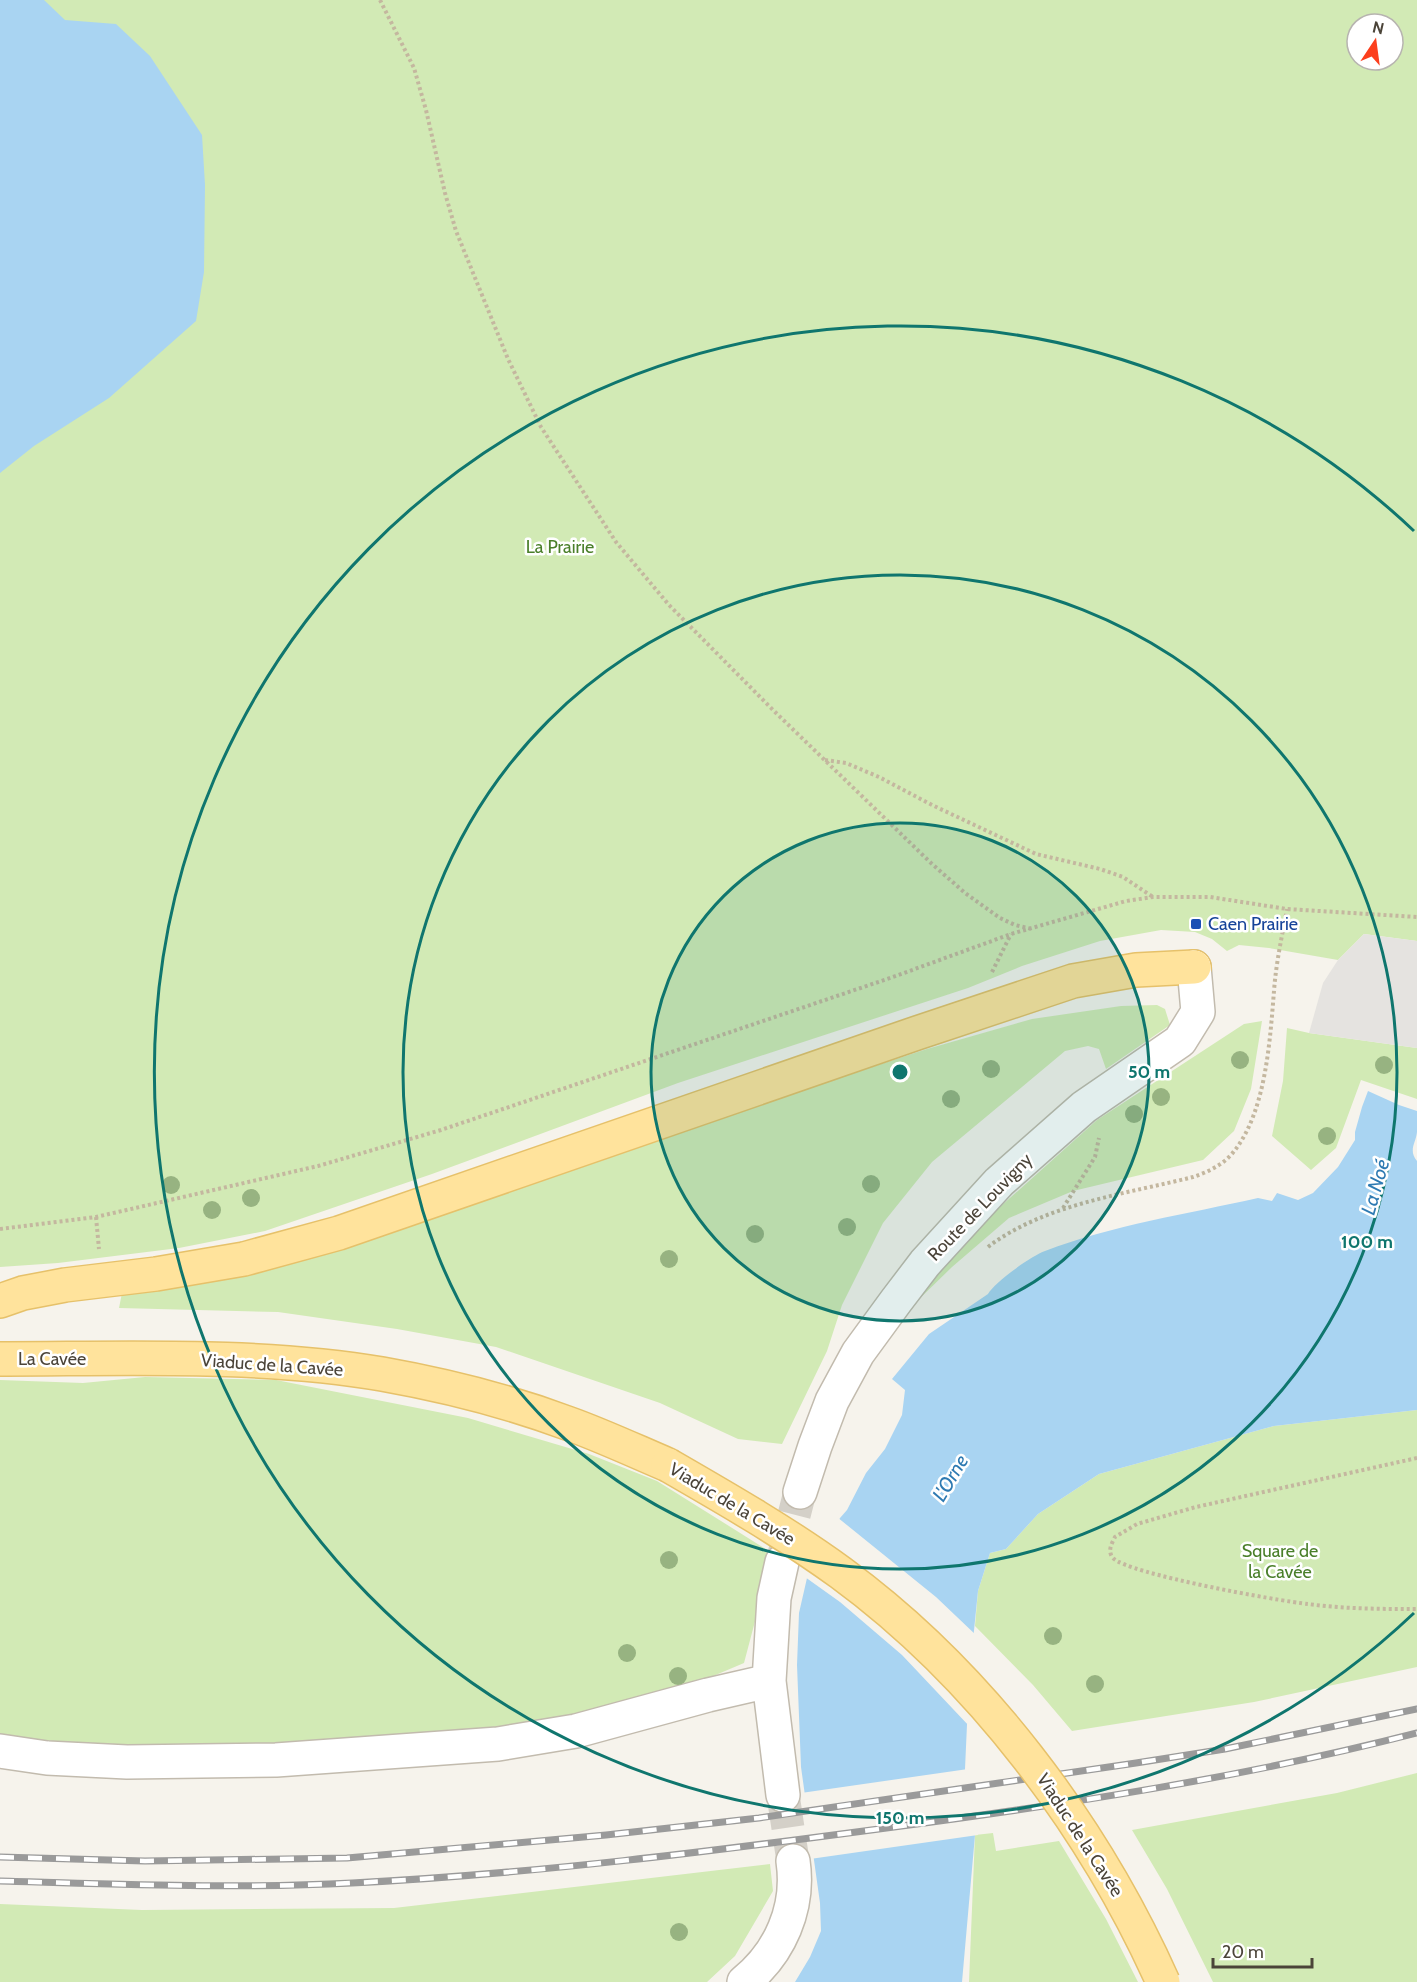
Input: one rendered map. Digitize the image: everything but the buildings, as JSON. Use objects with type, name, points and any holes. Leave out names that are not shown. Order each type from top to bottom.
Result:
[{"type":"main road","points":[[0,1301],[22,1293],[65,1285],[156,1274],[244,1259],[339,1233],[1073,981],[1136,970],[1194,967]]},
{"type":"main road","name":"La Cavée","points":[[0,1359],[103,1359]]},
{"type":"main road","name":"Viaduc de la Cavée","points":[[103,1359],[256,1362],[324,1366],[382,1374],[446,1387],[567,1422],[668,1465],[762,1520],[842,1574],[910,1630],[963,1683],[1021,1748],[1070,1815],[1114,1885],[1144,1940],[1163,1982]]},
{"type":"street","name":"Route de Louvigny","points":[[800,1492],[832,1401],[858,1353],[925,1263],[999,1182],[1084,1107],[1180,1041],[1198,1012],[1194,967]]},
{"type":"street","points":[[782,1562],[774,1598],[769,1681],[783,1795]]},
{"type":"street","points":[[0,1751],[47,1758],[150,1762],[276,1760],[498,1744],[576,1731],[769,1681]]},
{"type":"street","points":[[744,1982],[758,1971],[772,1952],[790,1915],[794,1895],[793,1861]]},
{"type":"path","points":[[380,0],[402,40],[417,78],[445,194],[464,254],[511,367],[541,427],[593,509],[642,574],[684,620],[931,863],[965,893],[1000,918],[1015,925],[1033,929]]},
{"type":"path","points":[[824,760],[846,764],[879,777],[932,805],[1036,854],[1100,869],[1123,877],[1154,897]]},
{"type":"path","points":[[0,1229],[96,1217],[318,1166],[441,1130],[893,977],[1011,934],[1126,901],[1154,897],[1210,897],[1287,909],[1417,917]]},
{"type":"path","points":[[985,1249],[1031,1220],[1062,1209],[1193,1177],[1206,1172],[1235,1151],[1250,1125],[1267,1062],[1274,991],[1287,909]]},
{"type":"path","points":[[1062,1209],[1095,1157],[1109,1090]]},
{"type":"path","points":[[96,1217],[100,1260]]},
{"type":"path","points":[[1417,1458],[1237,1497],[1137,1524],[1115,1536],[1110,1551],[1118,1561],[1144,1572],[1269,1598],[1308,1604],[1417,1609]]},
{"type":"green space","name":"La Prairie","points":[[0,0],[1417,0],[1417,941],[1364,934],[1338,960],[1239,945],[1227,951],[1212,939],[1195,932],[1161,930],[1100,941],[1022,966],[968,988],[678,1083],[432,1174],[265,1231],[179,1248],[58,1263],[0,1267]]},
{"type":"green space","points":[[1157,1005],[1165,1009],[1170,1025],[1106,1069],[1099,1049],[1088,1046],[1065,1051],[932,1162],[883,1223],[842,1305],[827,1351],[782,1444],[738,1439],[660,1403],[496,1347],[397,1329],[278,1312],[119,1308],[123,1288],[713,1119],[927,1049],[1032,1019],[1121,1006]]},
{"type":"green space","points":[[1262,1021],[1251,1089],[1234,1131],[1203,1160],[1073,1191],[1009,1218],[952,1267],[912,1306],[933,1281],[942,1263],[961,1242],[1097,1120],[1244,1024]]},
{"type":"green space","points":[[1287,1028],[1417,1048],[1417,1099],[1361,1080],[1336,1148],[1311,1170],[1272,1136],[1283,1081]]},
{"type":"green space","points":[[145,1377],[276,1380],[468,1418],[589,1454],[657,1481],[769,1551],[763,1591],[744,1663],[692,1685],[627,1705],[445,1739],[70,1752],[0,1738],[0,1380],[83,1383]]},
{"type":"green space","name":"Square de la Cavée","points":[[1417,1410],[1417,1667],[1254,1702],[1072,1731],[1033,1685],[975,1626],[978,1591],[990,1553],[1006,1549],[1038,1514],[1099,1474],[1274,1426]]},
{"type":"green space","points":[[1417,1773],[1417,1982],[1213,1982],[1167,1889],[1132,1830],[1337,1793]]},
{"type":"green space","points":[[993,1833],[996,1851],[1059,1841],[1106,1919],[1138,1982],[969,1982],[975,1835]]},
{"type":"green space","points":[[770,1864],[773,1891],[735,1956],[707,1982],[0,1982],[0,1904],[142,1910],[394,1908]]},
{"type":"shaded area","points":[[1364,934],[1417,941],[1417,1048],[1309,1033],[1323,983],[1338,960]]},
{"type":"water","points":[[0,0],[44,0],[65,20],[116,24],[150,56],[202,135],[205,185],[204,272],[196,321],[109,398],[34,446],[0,473]]},
{"type":"water","points":[[1368,1091],[1417,1111],[1417,1132],[1413,1153],[1417,1161],[1417,1410],[1274,1426],[1099,1474],[1038,1514],[1006,1549],[990,1553],[978,1591],[969,1680],[965,1769],[975,1835],[962,1982],[795,1982],[810,1957],[821,1931],[820,1903],[801,1767],[797,1665],[799,1613],[807,1578],[866,1473],[885,1449],[902,1415],[905,1390],[892,1379],[929,1334],[988,1294],[1014,1270],[1045,1251],[1097,1234],[1150,1221],[1258,1198],[1272,1201],[1277,1193],[1298,1200],[1313,1193],[1338,1167],[1355,1140],[1355,1132]]},
{"type":"pier","points":[[837,1517],[936,1597],[977,1636],[970,1727],[902,1655],[840,1602],[805,1577],[824,1529]]},
{"type":"pier","points":[[968,1769],[978,1835],[810,1859],[801,1793]]},
{"type":"tunnel","points":[[782,1562],[800,1492]]},
{"type":"tunnel","points":[[783,1795],[793,1861]]},
{"type":"railway","points":[[0,1857],[145,1861],[347,1858],[606,1835],[759,1818],[1136,1763],[1225,1749],[1417,1709]]},
{"type":"railway","points":[[0,1881],[308,1885],[488,1874],[623,1861],[759,1845],[1091,1799],[1288,1763],[1417,1733]]},
{"type":"place","name":"Caen Prairie","points":[[1196,924]]},
{"type":"water label","name":"La Noé","points":[[1375,1187]]},
{"type":"water label","name":"L'Orne","points":[[950,1478]]}]
